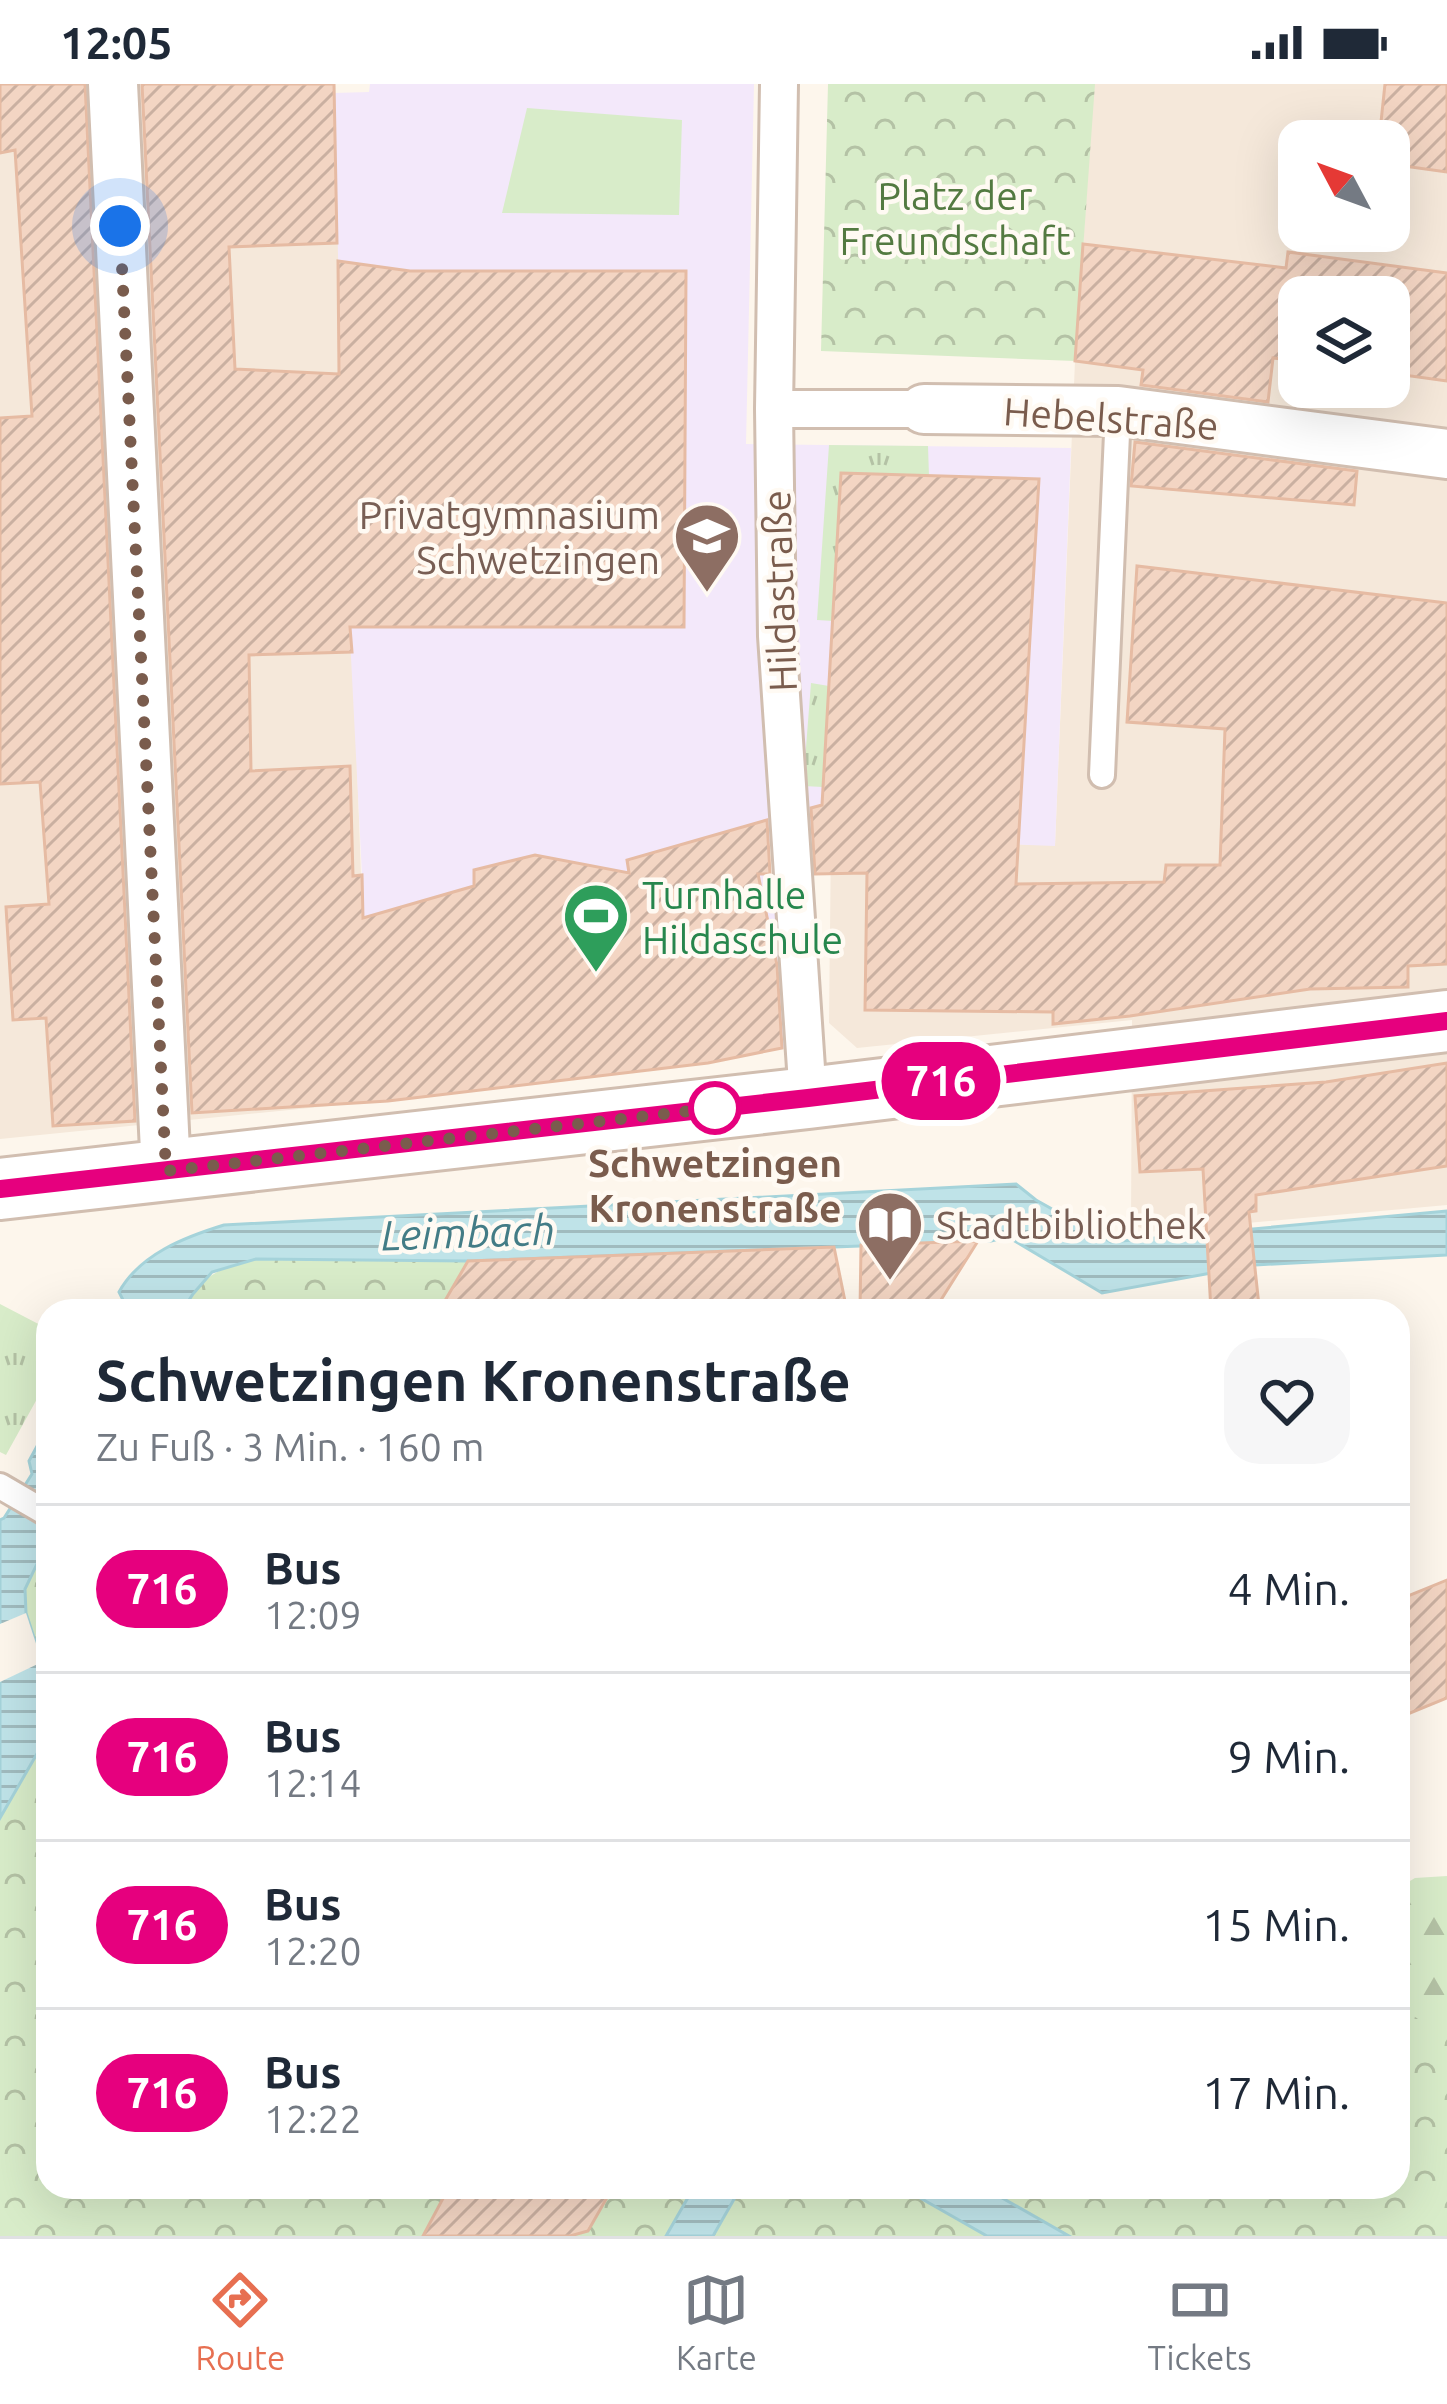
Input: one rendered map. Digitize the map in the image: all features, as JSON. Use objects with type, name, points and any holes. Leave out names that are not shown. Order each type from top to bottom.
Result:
[{"type":"street","points":[[113,84],[166,1171]]},
{"type":"street","name":"Hildastraße","points":[[779,84],[774,409],[778,637],[808,1098]]},
{"type":"street","name":"Hebelstraße","points":[[774,409],[1118,411],[1447,454]]},
{"type":"street","points":[[0,1189],[1447,1021]]},
{"type":"lane","points":[[1102,775],[1118,411]]},
{"type":"lane","points":[[9,1491],[36,1507]]},
{"type":"shaded area","points":[[0,84],[333,84],[369,1102],[0,1139]]},
{"type":"shaded area","name":"Privatgymnasium Schwetzingen","points":[[370,84],[754,84],[746,444],[1071,448],[1055,846],[767,841],[793,1046],[679,1067],[369,1102],[345,538],[334,93],[369,92]]},
{"type":"shaded area","points":[[1094,84],[1447,84],[1447,1205],[1148,1232],[1131,1223],[1132,1020],[857,1048],[829,1023],[831,840],[1055,845],[1075,361]]},
{"type":"green space","name":"Platz der Freundschaft","points":[[828,84],[1095,84],[1075,361],[821,351]]},
{"type":"green space","points":[[527,108],[682,120],[679,215],[502,213]]},
{"type":"green space","points":[[829,445],[928,446],[929,476],[833,621],[817,620]]},
{"type":"green space","points":[[811,683],[829,686],[823,787],[803,786]]},
{"type":"green space","points":[[256,1259],[468,1261],[446,1299],[190,1299],[212,1275]]},
{"type":"green space","points":[[0,1304],[36,1323],[36,1401],[6,1455],[0,1452]]},
{"type":"green space","points":[[36,1566],[36,2199],[1410,2199],[1410,2014],[1447,2034],[1447,2236],[0,2236],[0,1624]]},
{"type":"green space","points":[[1447,1876],[1447,2110],[1410,2089],[1410,1881]]},
{"type":"water","name":"Leimbach","points":[[1016,1184],[1111,1242],[1447,1211],[1447,1255],[1255,1265],[1102,1293],[1008,1237],[468,1261],[256,1259],[212,1272],[190,1299],[122,1299],[119,1292],[151,1257],[224,1225]]},
{"type":"water","points":[[36,1448],[36,1566],[25,1589],[26,1613],[36,1644],[36,1755],[0,1818],[0,1520],[32,1474],[29,1461]]},
{"type":"water","points":[[687,2199],[734,2199],[713,2236],[666,2236]]},
{"type":"water","points":[[922,2199],[1004,2199],[1069,2236],[987,2236]]},
{"type":"pier","points":[[26,1613],[36,1644],[36,1665],[0,1682],[0,1624]]},
{"type":"building","points":[[0,84],[85,84],[135,1121],[53,1126],[46,1018],[13,1020],[6,907],[49,904],[40,782],[0,784],[0,418],[32,416],[15,150],[0,153]]},
{"type":"building","points":[[142,84],[334,84],[337,243],[229,247],[235,369],[339,374],[338,261],[410,271],[686,271],[684,627],[350,627],[352,652],[249,655],[251,771],[350,766],[353,876],[362,875],[363,918],[474,886],[474,870],[535,855],[629,873],[627,860],[767,820],[770,874],[758,874],[777,965],[782,1048],[708,1063],[388,1101],[192,1113]]},
{"type":"building","points":[[1385,84],[1447,84],[1447,172],[1410,167],[1410,120],[1381,120]]},
{"type":"building","points":[[1083,244],[1286,268],[1288,252],[1447,273],[1447,381],[1410,376],[1410,276],[1278,276],[1278,359],[1273,358],[1268,402],[1141,385],[1143,370],[1075,361]]},
{"type":"building","points":[[1135,442],[1357,471],[1354,505],[1131,486]]},
{"type":"building","points":[[841,473],[1039,479],[1016,884],[1164,882],[1166,865],[1220,865],[1225,729],[1127,722],[1137,566],[1447,603],[1447,964],[1408,966],[1408,987],[1310,989],[1053,1024],[1053,1012],[865,1010],[867,873],[815,874],[811,808],[822,805]]},
{"type":"building","points":[[1447,1063],[1447,1166],[1256,1195],[1256,1211],[1249,1212],[1258,1299],[1210,1299],[1203,1169],[1140,1172],[1135,1096],[1326,1082]]},
{"type":"building","points":[[978,1241],[942,1299],[860,1299],[861,1245]]},
{"type":"building","points":[[834,1247],[845,1299],[446,1299],[468,1261]]},
{"type":"building","points":[[1447,1580],[1447,1698],[1410,1713],[1410,1595]]},
{"type":"building","points":[[443,2199],[606,2199],[588,2231],[570,2236],[423,2236]]},
{"type":"bus line","name":"716","points":[[0,1189],[1447,1021]]},
{"type":"place","name":"Privatgymnasium Schwetzingen","points":[[707,595]]},
{"type":"place","name":"Turnhalle Hildaschule","points":[[596,975]]},
{"type":"place","name":"Schwetzingen Kronenstraße","points":[[715,1108]]},
{"type":"place","name":"Stadtbibliothek","points":[[890,1283]]},
{"type":"route","points":[[120,226],[166,1171],[715,1108]]}]
